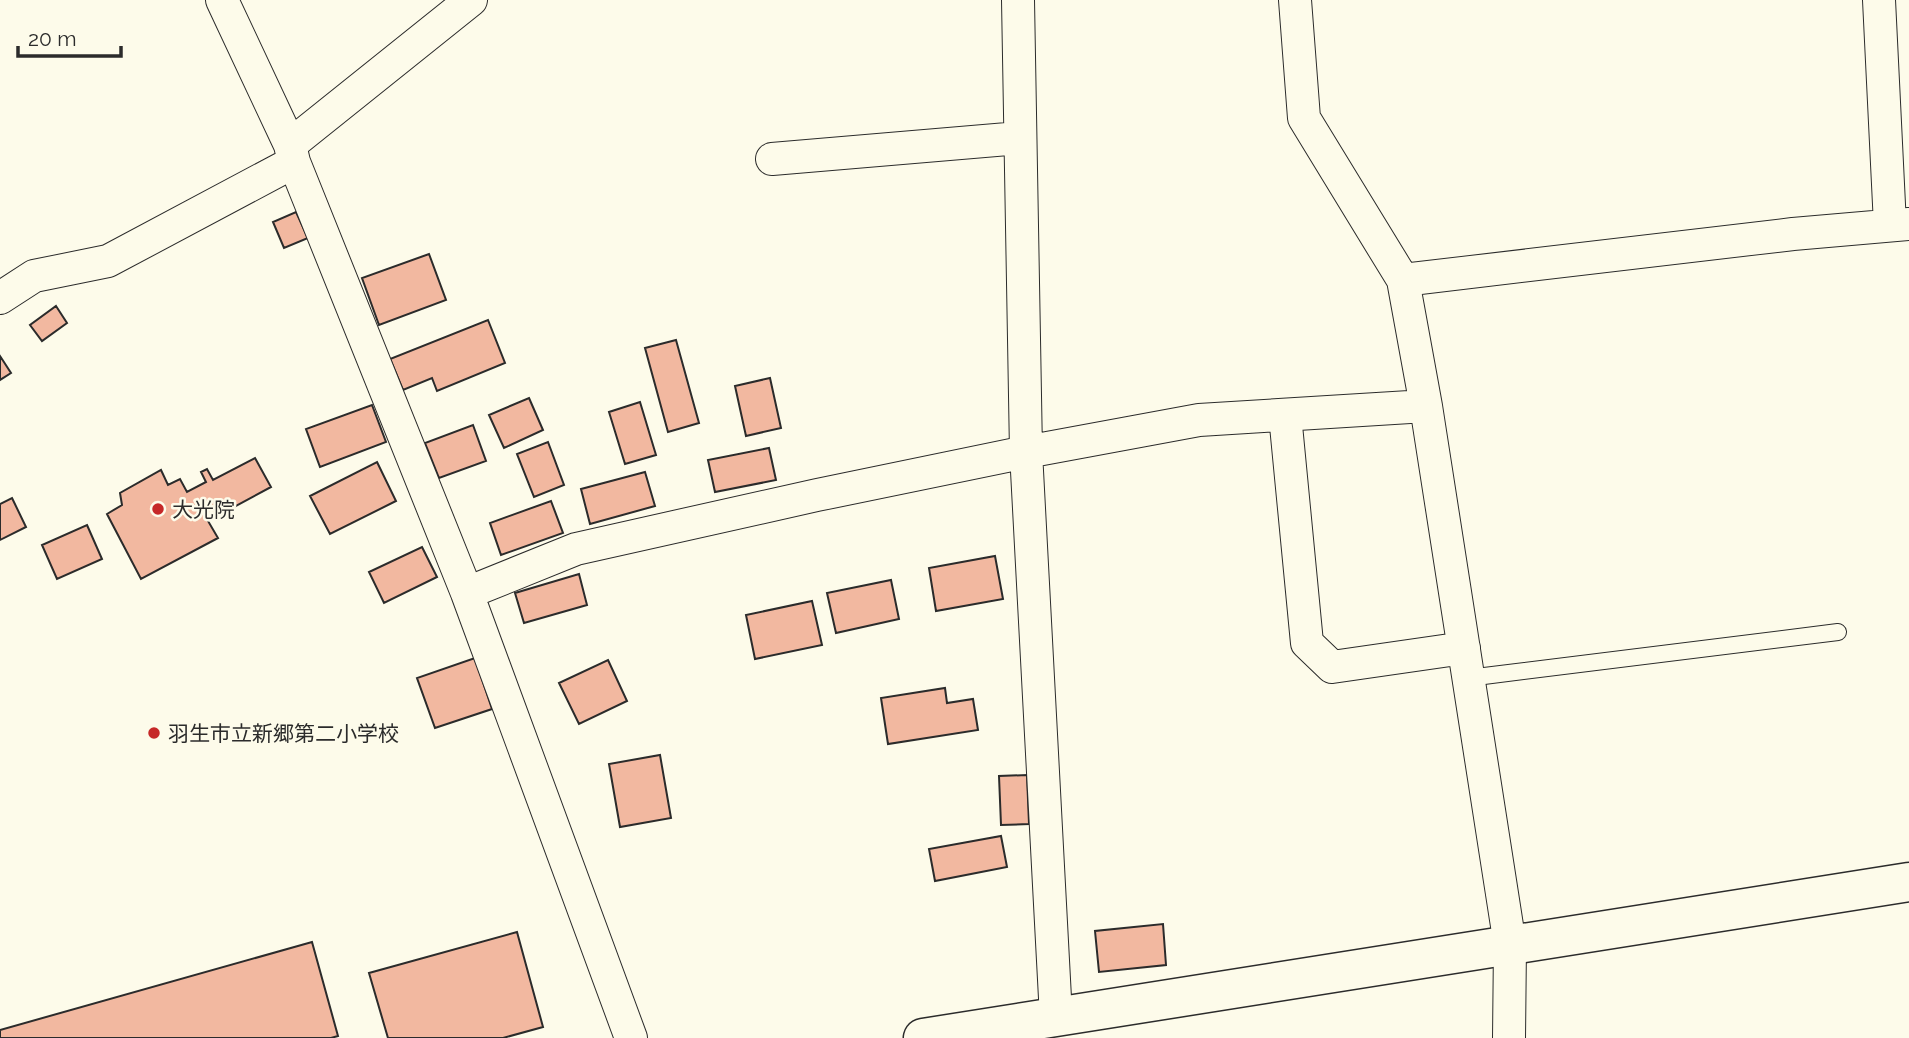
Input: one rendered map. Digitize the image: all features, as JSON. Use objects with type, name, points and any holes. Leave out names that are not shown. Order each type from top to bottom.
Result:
[{"type":"street","points":[[222,0],[292,154],[467,593],[631,1038]]},
{"type":"street","points":[[0,298],[34,276],[108,261],[292,154],[471,0]]},
{"type":"street","points":[[1018,0],[1026,452],[1056,1017]]},
{"type":"street","points":[[1294,0],[1304,118],[1403,280],[1426,406],[1510,945],[1509,1038]]},
{"type":"street","points":[[1403,280],[1899,224],[1879,0]]},
{"type":"street","points":[[772,159],[1020,138]]},
{"type":"street","points":[[467,593],[576,549],[1026,452],[1199,420],[1426,406]]},
{"type":"street","points":[[1285,415],[1307,643],[1332,667],[1466,663]]},
{"type":"street","points":[[923,1038],[1909,882]]},
{"type":"lane","points":[[1466,663],[1838,632]]},
{"type":"building","points":[[296,212],[308,238],[284,248],[273,222]]},
{"type":"building","points":[[429,254],[446,300],[379,325],[362,278]]},
{"type":"building","points":[[56,306],[67,323],[42,341],[30,325]]},
{"type":"building","points":[[488,320],[505,363],[437,391],[432,378],[403,390],[390,359]]},
{"type":"building","points":[[676,340],[699,423],[668,432],[645,348]]},
{"type":"building","points":[[0,356],[11,373],[0,380]]},
{"type":"building","points":[[770,378],[781,428],[746,436],[735,386]]},
{"type":"building","points":[[529,398],[543,430],[504,448],[489,415]]},
{"type":"building","points":[[640,402],[656,455],[625,464],[609,412]]},
{"type":"building","points":[[372,405],[386,442],[320,467],[306,429]]},
{"type":"building","points":[[473,425],[486,461],[439,478],[425,443]]},
{"type":"building","points":[[548,442],[564,485],[534,497],[517,454]]},
{"type":"building","points":[[769,448],[776,480],[715,492],[708,460]]},
{"type":"building","points":[[255,458],[271,487],[208,521],[218,538],[141,579],[107,514],[122,505],[120,493],[161,470],[168,485],[180,479],[187,492],[206,482],[201,472],[207,469],[213,480]]},
{"type":"building","points":[[377,462],[396,501],[330,534],[310,496]]},
{"type":"building","points":[[645,472],[655,506],[590,524],[581,489]]},
{"type":"building","points":[[12,498],[26,527],[0,540],[0,504]]},
{"type":"building","points":[[551,501],[563,533],[501,555],[490,523]]},
{"type":"building","points":[[87,525],[102,559],[57,579],[42,545]]},
{"type":"building","points":[[422,547],[437,577],[384,603],[369,572]]},
{"type":"building","points":[[995,556],[1003,599],[936,611],[929,568]]},
{"type":"building","points":[[579,574],[587,605],[524,623],[515,593]]},
{"type":"building","points":[[891,580],[899,619],[836,633],[827,593]]},
{"type":"building","points":[[812,601],[822,645],[755,659],[746,615]]},
{"type":"building","points":[[475,658],[492,709],[435,728],[417,678]]},
{"type":"building","points":[[608,660],[627,701],[579,724],[559,683]]},
{"type":"building","points":[[945,688],[947,703],[973,699],[978,730],[888,744],[881,698]]},
{"type":"building","points":[[660,755],[671,818],[620,827],[609,764]]},
{"type":"building","points":[[1027,775],[1029,824],[1001,825],[999,776]]},
{"type":"building","points":[[1001,836],[1007,867],[935,881],[929,849]]},
{"type":"building","points":[[1163,924],[1166,965],[1099,972],[1095,931]]},
{"type":"building","points":[[517,932],[543,1027],[503,1038],[388,1038],[369,973]]},
{"type":"building","points":[[312,942],[338,1036],[0,1038],[0,1030]]},
{"type":"place","name":"大光院","points":[[158,509]]},
{"type":"place","name":"羽生市立新郷第二小学校","points":[[154,733]]}]
